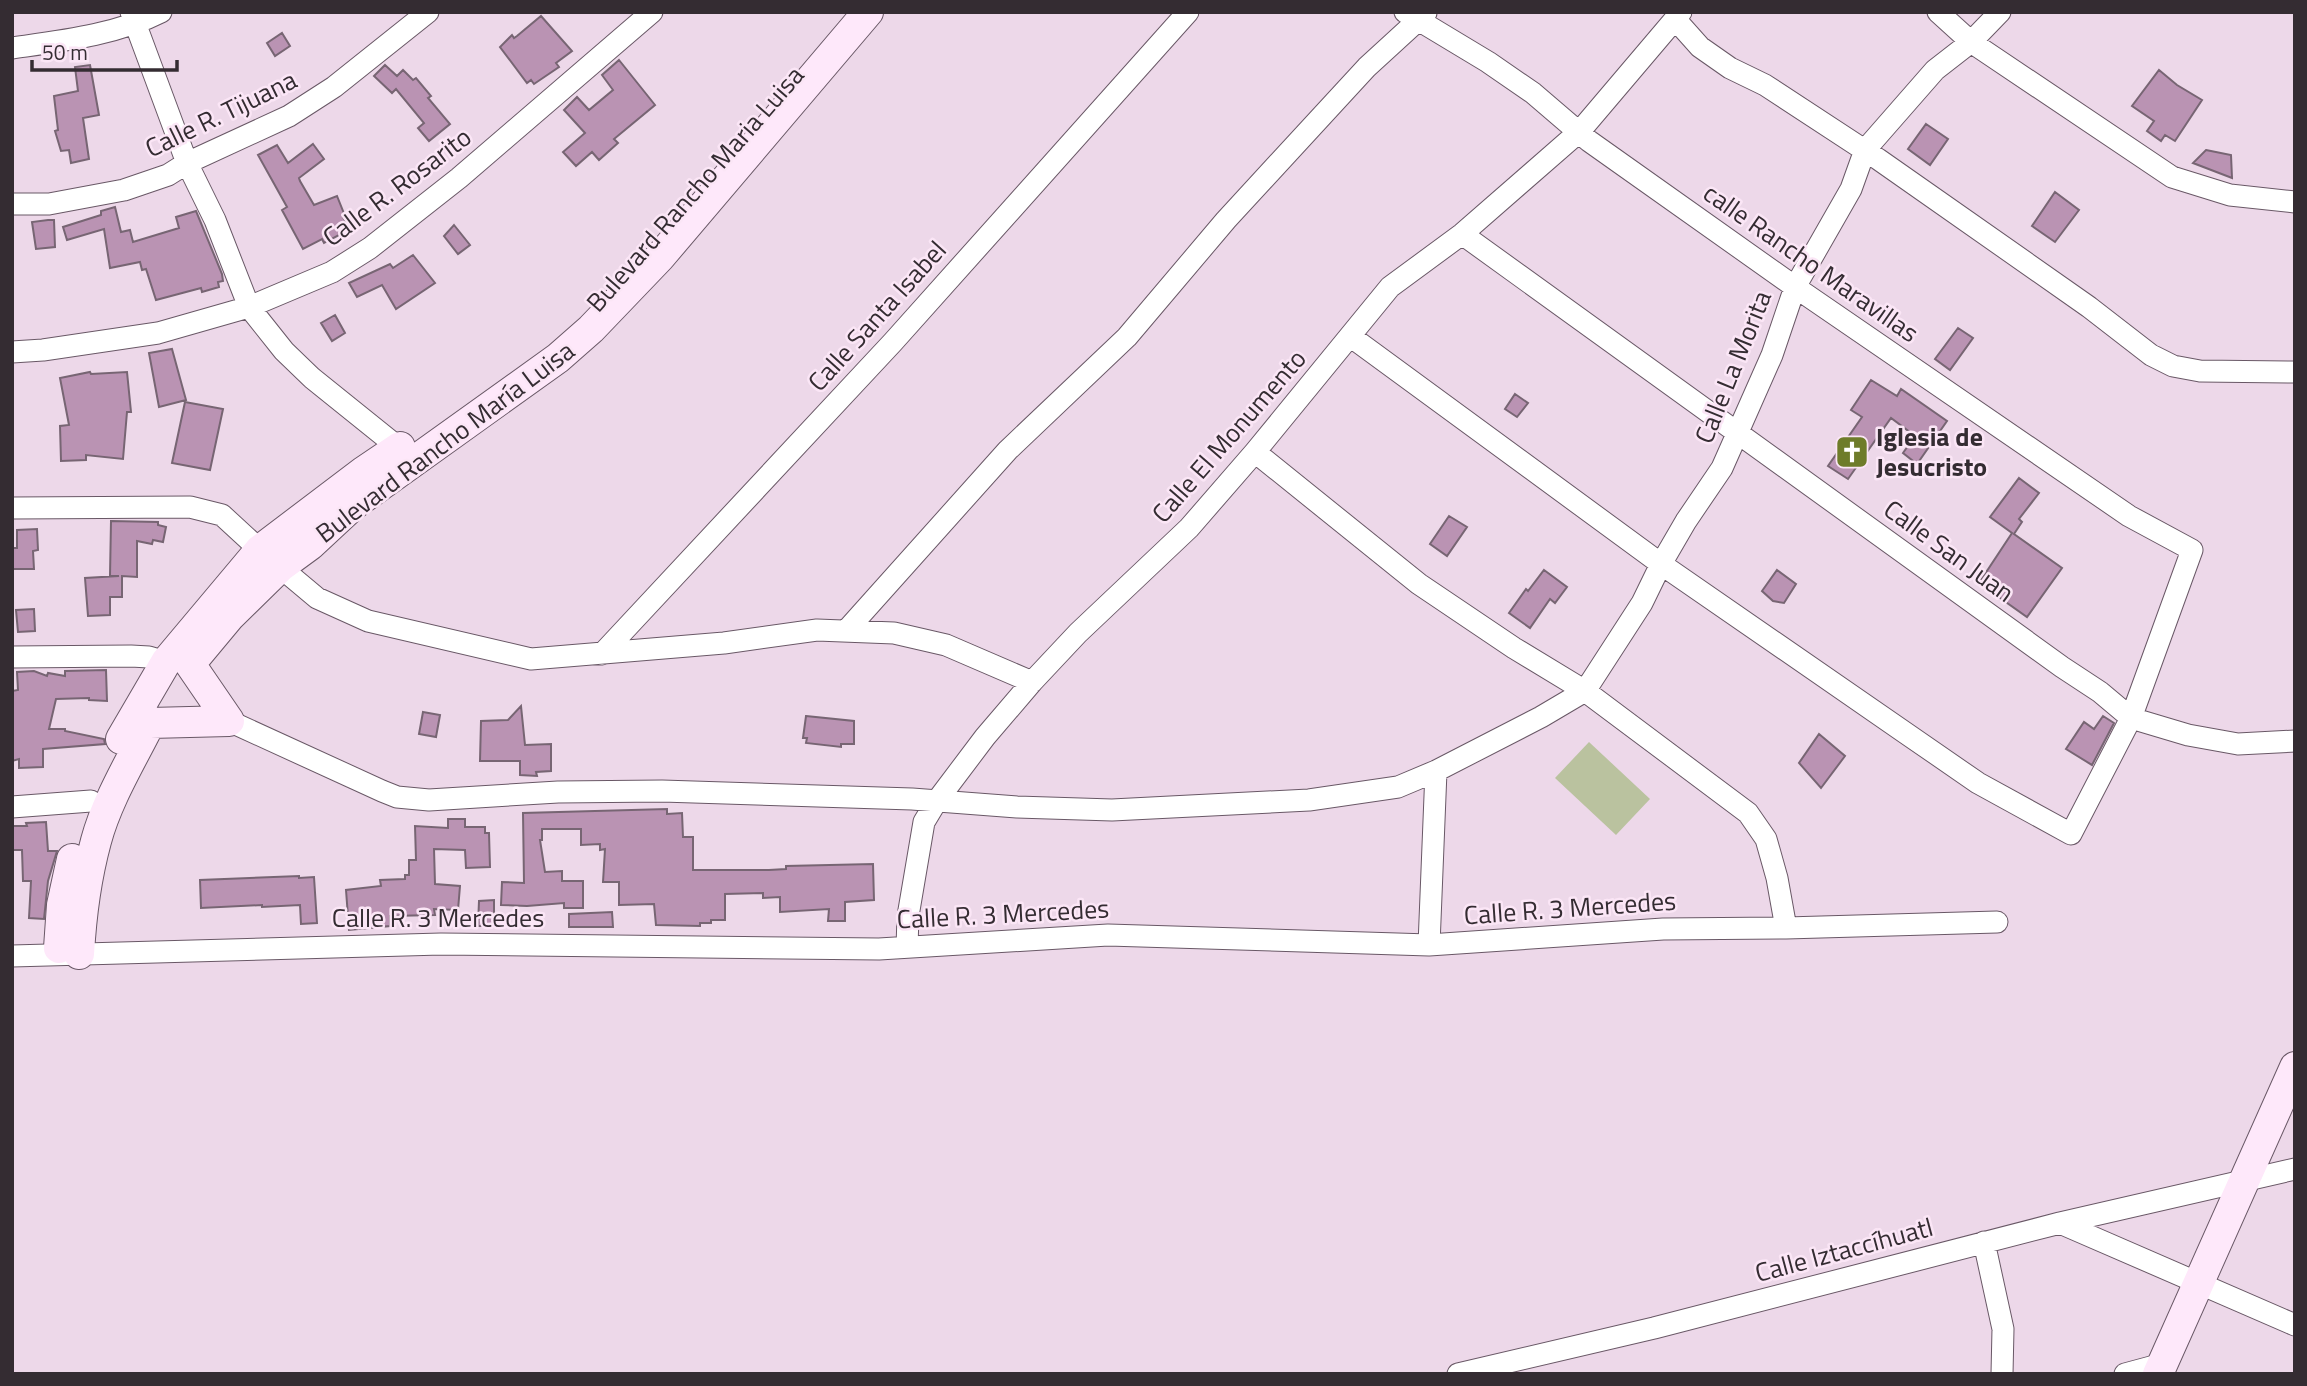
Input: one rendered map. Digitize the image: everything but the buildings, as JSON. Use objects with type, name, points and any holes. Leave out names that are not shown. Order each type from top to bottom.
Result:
[{"type":"street","points":[[12,48],[61,41],[161,12]]},
{"type":"street","name":"Calle R. Tijuana","points":[[12,204],[49,204],[124,190],[168,175],[187,163],[289,116],[334,87],[428,12]]},
{"type":"street","name":"Calle R. Rosarito","points":[[12,352],[158,334],[249,307],[332,272],[370,248],[458,178],[652,12]]},
{"type":"street","name":"Bulevard Rancho Maria Luisa","points":[[69,954],[62,905],[75,847],[91,801],[128,724],[166,662],[363,472],[516,372],[565,335],[608,294],[717,168],[718,158],[777,97],[847,12]]},
{"type":"street","name":"Bulevard Rancho María Luisa","points":[[229,721],[190,664],[230,616],[270,559],[310,545],[352,505],[558,358],[591,330],[660,257],[867,12]]},
{"type":"street","name":"Calle Santa Isabel","points":[[603,653],[902,332],[1188,12]]},
{"type":"street","points":[[1938,12],[1971,42],[2172,177],[2230,195],[2295,202]]},
{"type":"street","name":"Calle La Morita","points":[[1585,691],[1643,603],[1661,564],[1686,521],[1723,468],[1772,355],[1795,288],[1851,189],[1866,150],[1935,70],[1971,42],[2000,12]]},
{"type":"street","points":[[846,631],[1008,450],[1127,337],[1226,220],[1416,15]]},
{"type":"street","name":"calle Rancho Maravillas","points":[[1416,15],[1533,93],[1589,141],[1795,288],[2129,516],[2192,550],[2131,718]]},
{"type":"street","points":[[1678,16],[1700,47],[1866,150],[2089,307],[2151,355],[2173,366],[2200,371],[2295,372]]},
{"type":"street","name":"Calle El Monumento","points":[[907,947],[908,916],[924,822],[985,737],[1079,633],[1189,528],[1390,287],[1462,234],[1580,131],[1678,16]]},
{"type":"street","points":[[133,18],[187,163],[215,220],[249,307],[284,351],[313,379],[400,448]]},
{"type":"street","name":"Calle San Juan","points":[[1462,234],[2100,692],[2131,718],[2188,735],[2238,744],[2295,741]]},
{"type":"street","points":[[1350,336],[1661,564],[1978,783],[2071,834],[2131,718]]},
{"type":"street","points":[[1255,452],[1419,584],[1514,648],[1585,691],[1748,813],[1766,839],[1777,877],[1786,928]]},
{"type":"street","points":[[12,508],[182,505],[198,508],[222,515],[317,598],[368,621],[531,659],[724,643],[817,630],[894,633],[946,645],[1032,682]]},
{"type":"street","points":[[12,657],[131,656],[166,662]]},
{"type":"street","points":[[69,954],[81,918],[96,840],[109,805],[150,723],[229,721],[397,797],[429,800],[558,792],[662,791],[912,799],[1112,810],[1295,800],[1398,787],[1436,771],[1585,691]]},
{"type":"street","points":[[1429,945],[1436,771]]},
{"type":"street","points":[[12,807],[91,801]]},
{"type":"street","name":"Calle R. 3 Mercedes","points":[[12,956],[441,944],[879,949],[1108,935],[1429,945],[1663,929],[1997,922]]},
{"type":"street","points":[[2125,1374],[2160,1369],[2295,1067]]},
{"type":"street","name":"Calle Iztaccíhuatl","points":[[1458,1374],[1654,1328],[2060,1223],[2295,1168]]},
{"type":"street","points":[[2060,1223],[2295,1325]]},
{"type":"street","points":[[1984,1242],[2003,1329],[2002,1374]]},
{"type":"green space","points":[[1589,742],[1650,799],[1616,835],[1555,778]]},
{"type":"place","name":"Iglesia de Jesucristo","points":[[1852,452]]}]
